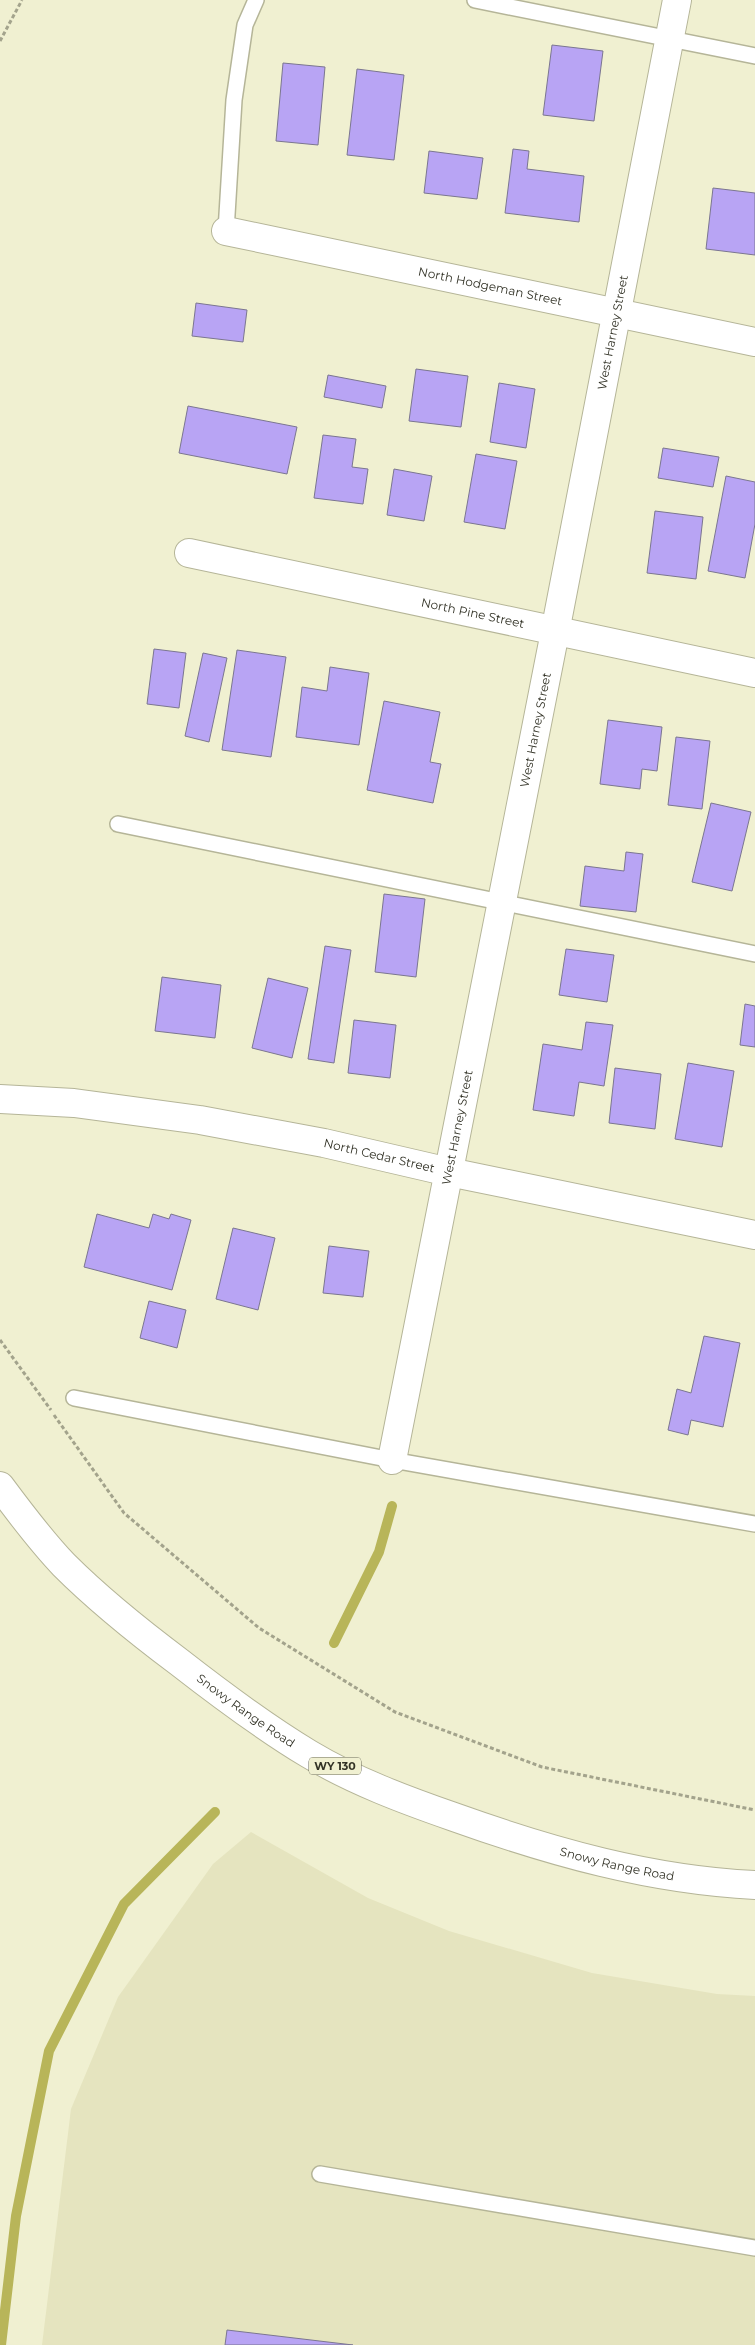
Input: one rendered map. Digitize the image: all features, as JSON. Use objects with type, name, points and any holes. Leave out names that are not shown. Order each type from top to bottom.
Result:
[{"type":"street","name":"West Harney Street","points":[[392,1460],[618,314],[677,0]]},
{"type":"street","name":"North Hodgeman Street","points":[[226,231],[755,342]]},
{"type":"street","name":"North Pine Street","points":[[189,554],[755,673]]},
{"type":"street","name":"North Cedar Street","points":[[0,1099],[74,1103],[200,1120],[324,1143],[449,1172],[755,1235]]},
{"type":"street","name":"Snowy Range Road","points":[[0,1486],[64,1564],[118,1613],[217,1691],[310,1754],[399,1798],[506,1836],[569,1855],[633,1870],[755,1885]]},
{"type":"lane","points":[[226,231],[234,100],[245,25],[256,0]]},
{"type":"lane","points":[[475,0],[755,56]]},
{"type":"lane","points":[[118,824],[755,954]]},
{"type":"lane","points":[[74,1398],[392,1460],[755,1524]]},
{"type":"lane","points":[[320,2174],[755,2248]]},
{"type":"path","points":[[0,41],[22,0]]},
{"type":"path","points":[[0,1340],[124,1513],[259,1628],[395,1712],[542,1767],[755,1810]]},
{"type":"shaded area","points":[[251,1832],[368,1898],[449,1931],[592,1973],[717,1994],[755,1996],[755,2345],[42,2345],[71,2109],[118,1997],[213,1864]]},
{"type":"building","points":[[552,45],[603,51],[594,121],[543,115]]},
{"type":"building","points":[[283,63],[325,67],[318,145],[276,141]]},
{"type":"building","points":[[357,69],[404,75],[394,160],[347,155]]},
{"type":"building","points":[[513,149],[529,151],[527,169],[584,176],[579,222],[505,213]]},
{"type":"building","points":[[429,151],[483,158],[477,199],[424,193]]},
{"type":"building","points":[[713,188],[755,193],[755,255],[706,249]]},
{"type":"building","points":[[196,303],[247,310],[243,342],[192,336]]},
{"type":"building","points":[[416,369],[468,376],[461,427],[409,421]]},
{"type":"building","points":[[328,375],[386,386],[382,408],[324,397]]},
{"type":"building","points":[[499,383],[535,389],[526,448],[490,442]]},
{"type":"building","points":[[188,406],[297,427],[287,474],[179,453]]},
{"type":"building","points":[[323,435],[356,439],[352,467],[368,469],[363,504],[314,498]]},
{"type":"building","points":[[663,448],[719,457],[713,487],[658,478]]},
{"type":"building","points":[[476,454],[517,461],[505,529],[464,522]]},
{"type":"building","points":[[394,469],[432,476],[424,521],[387,515]]},
{"type":"building","points":[[726,476],[755,482],[755,524],[745,578],[708,571]]},
{"type":"building","points":[[655,511],[703,517],[696,579],[647,573]]},
{"type":"building","points":[[154,649],[186,653],[179,708],[147,704]]},
{"type":"building","points":[[237,650],[286,657],[271,757],[222,750]]},
{"type":"building","points":[[203,653],[227,658],[209,742],[185,736]]},
{"type":"building","points":[[330,667],[369,673],[359,745],[296,737],[302,687],[327,691]]},
{"type":"building","points":[[384,701],[440,712],[430,762],[441,764],[433,803],[367,790]]},
{"type":"building","points":[[608,720],[662,727],[657,771],[642,769],[640,789],[600,784]]},
{"type":"building","points":[[676,737],[710,741],[702,809],[668,805]]},
{"type":"building","points":[[711,803],[751,812],[732,891],[692,882]]},
{"type":"building","points":[[626,852],[643,854],[636,912],[580,906],[585,866],[624,871]]},
{"type":"building","points":[[384,894],[425,899],[416,977],[375,972]]},
{"type":"building","points":[[325,946],[351,950],[334,1063],[308,1059]]},
{"type":"building","points":[[566,949],[614,955],[607,1002],[559,995]]},
{"type":"building","points":[[162,977],[221,985],[215,1038],[155,1031]]},
{"type":"building","points":[[268,978],[308,988],[292,1058],[252,1048]]},
{"type":"building","points":[[745,1004],[755,1006],[755,1047],[740,1045]]},
{"type":"building","points":[[354,1020],[396,1025],[390,1078],[348,1073]]},
{"type":"building","points":[[586,1022],[613,1025],[604,1086],[579,1082],[574,1116],[533,1110],[543,1044],[582,1050]]},
{"type":"building","points":[[688,1063],[734,1071],[722,1147],[675,1139]]},
{"type":"building","points":[[615,1068],[661,1074],[655,1129],[609,1123]]},
{"type":"building","points":[[97,1214],[149,1228],[153,1214],[169,1219],[171,1214],[191,1220],[172,1290],[84,1267]]},
{"type":"building","points":[[233,1228],[275,1238],[258,1310],[216,1299]]},
{"type":"building","points":[[329,1246],[369,1251],[363,1297],[323,1293]]},
{"type":"building","points":[[149,1301],[186,1310],[177,1348],[140,1338]]},
{"type":"building","points":[[704,1336],[740,1343],[723,1427],[691,1420],[688,1435],[668,1430],[677,1389],[691,1393]]},
{"type":"building","points":[[227,2330],[353,2345],[225,2345]]},
{"type":"waterway","points":[[334,1643],[379,1552],[392,1506]]},
{"type":"waterway","points":[[1,2345],[16,2216],[49,2051],[124,1904],[215,1812]]}]
